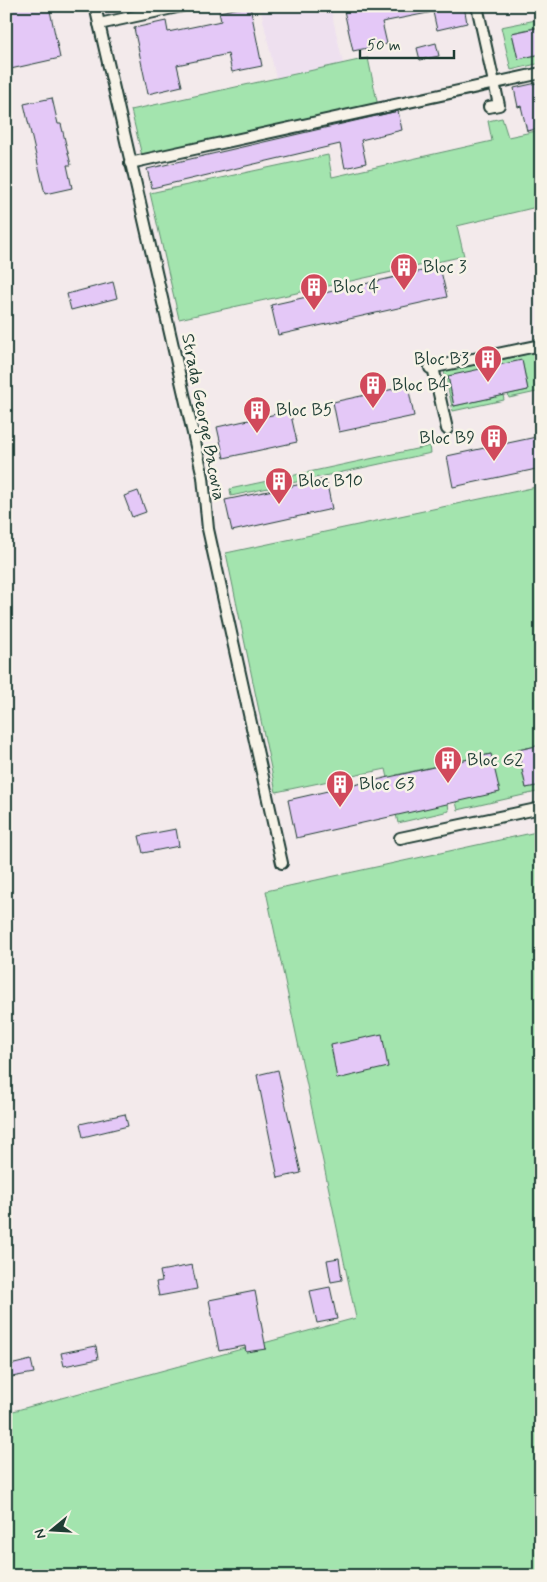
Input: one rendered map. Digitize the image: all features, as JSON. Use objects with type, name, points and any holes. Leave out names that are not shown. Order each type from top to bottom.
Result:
[{"type":"street","name":"Strada George Bacovia","points":[[95,6],[203,477],[208,529],[282,863]]},
{"type":"street","points":[[99,24],[182,6]]},
{"type":"street","points":[[477,6],[499,105],[489,107]]},
{"type":"street","points":[[130,163],[541,73]]},
{"type":"street","points":[[447,429],[432,368],[541,344]]},
{"type":"street","points":[[400,838],[541,808]]},
{"type":"shaded area","points":[[260,6],[330,6],[343,63],[276,78]]},
{"type":"green space","points":[[541,19],[541,26],[512,33],[518,59],[541,54],[541,63],[511,70],[501,27]]},
{"type":"green space","points":[[368,58],[379,111],[143,160],[131,110]]},
{"type":"green space","points":[[502,118],[508,137],[541,130],[541,206],[457,226],[464,256],[179,319],[150,193],[328,155],[332,177],[492,141],[488,121]]},
{"type":"green space","points":[[541,351],[541,391],[509,398],[508,394],[528,390],[522,361],[501,365],[500,360]]},
{"type":"green space","points":[[496,361],[497,366],[448,377],[454,406],[503,395],[504,400],[453,411],[444,371]]},
{"type":"green space","points":[[430,446],[431,453],[231,496],[230,489]]},
{"type":"green space","points":[[541,486],[541,745],[518,750],[526,788],[541,785],[541,791],[458,810],[456,802],[491,754],[396,775],[404,813],[448,803],[449,811],[398,823],[386,769],[276,792],[226,553]]},
{"type":"green space","points":[[541,831],[541,1576],[6,1576],[6,1413],[356,1318],[266,891]]},
{"type":"building","points":[[6,6],[49,6],[60,58],[6,70]]},
{"type":"building","points":[[250,6],[262,66],[232,72],[228,54],[177,65],[182,86],[148,94],[134,28],[166,21],[168,32],[221,21],[219,12]]},
{"type":"building","points":[[343,6],[464,6],[467,23],[437,30],[433,12],[382,22],[387,44],[353,51]]},
{"type":"building","points":[[541,27],[541,54],[518,59],[512,33]]},
{"type":"building","points":[[436,43],[439,56],[420,60],[417,48]]},
{"type":"building","points":[[541,82],[541,128],[527,131],[521,106],[518,107],[514,88]]},
{"type":"building","points":[[52,98],[58,124],[61,124],[71,165],[67,165],[72,188],[45,194],[24,104]]},
{"type":"building","points":[[398,111],[402,130],[361,140],[366,163],[345,168],[340,144],[152,188],[147,169]]},
{"type":"building","points":[[440,267],[447,297],[278,335],[271,305]]},
{"type":"building","points":[[113,282],[117,298],[71,310],[67,294]]},
{"type":"building","name":"Bloc B3","points":[[522,360],[528,390],[454,406],[448,376]]},
{"type":"building","name":"Bloc B4","points":[[408,386],[414,416],[339,432],[333,402]]},
{"type":"building","name":"Bloc B5","points":[[290,411],[297,442],[224,458],[217,427]]},
{"type":"building","name":"Bloc B9","points":[[541,436],[541,468],[453,487],[447,456]]},
{"type":"building","name":"Bloc B10","points":[[326,479],[332,509],[232,531],[225,500]]},
{"type":"building","points":[[138,491],[146,512],[132,517],[124,496]]},
{"type":"building","points":[[541,745],[541,785],[526,788],[518,750]]},
{"type":"building","points":[[491,754],[500,792],[296,838],[288,800]]},
{"type":"building","points":[[176,829],[179,846],[143,853],[139,836]]},
{"type":"building","points":[[382,1034],[388,1067],[337,1079],[331,1045]]},
{"type":"building","points":[[278,1070],[301,1173],[278,1178],[257,1075]]},
{"type":"building","points":[[125,1114],[128,1126],[83,1137],[80,1124]]},
{"type":"building","points":[[339,1258],[342,1280],[331,1282],[327,1260]]},
{"type":"building","points":[[192,1265],[197,1289],[159,1296],[156,1282],[162,1281],[160,1271]]},
{"type":"building","points":[[330,1287],[337,1319],[317,1323],[310,1291]]},
{"type":"building","points":[[255,1291],[266,1349],[246,1352],[245,1346],[219,1351],[209,1300]]},
{"type":"building","points":[[96,1346],[98,1359],[64,1366],[61,1353]]},
{"type":"building","points":[[31,1360],[34,1373],[6,1378],[6,1366]]},
{"type":"place","name":"Bloc 3","points":[[404,291]]},
{"type":"place","name":"Bloc 4","points":[[314,311]]},
{"type":"place","name":"Bloc B3","points":[[488,383]]},
{"type":"place","name":"Bloc B4","points":[[373,409]]},
{"type":"place","name":"Bloc B5","points":[[257,434]]},
{"type":"place","name":"Bloc B9","points":[[494,462]]},
{"type":"place","name":"Bloc B10","points":[[279,505]]},
{"type":"place","name":"Bloc G2","points":[[448,784]]},
{"type":"place","name":"Bloc G3","points":[[340,808]]}]
